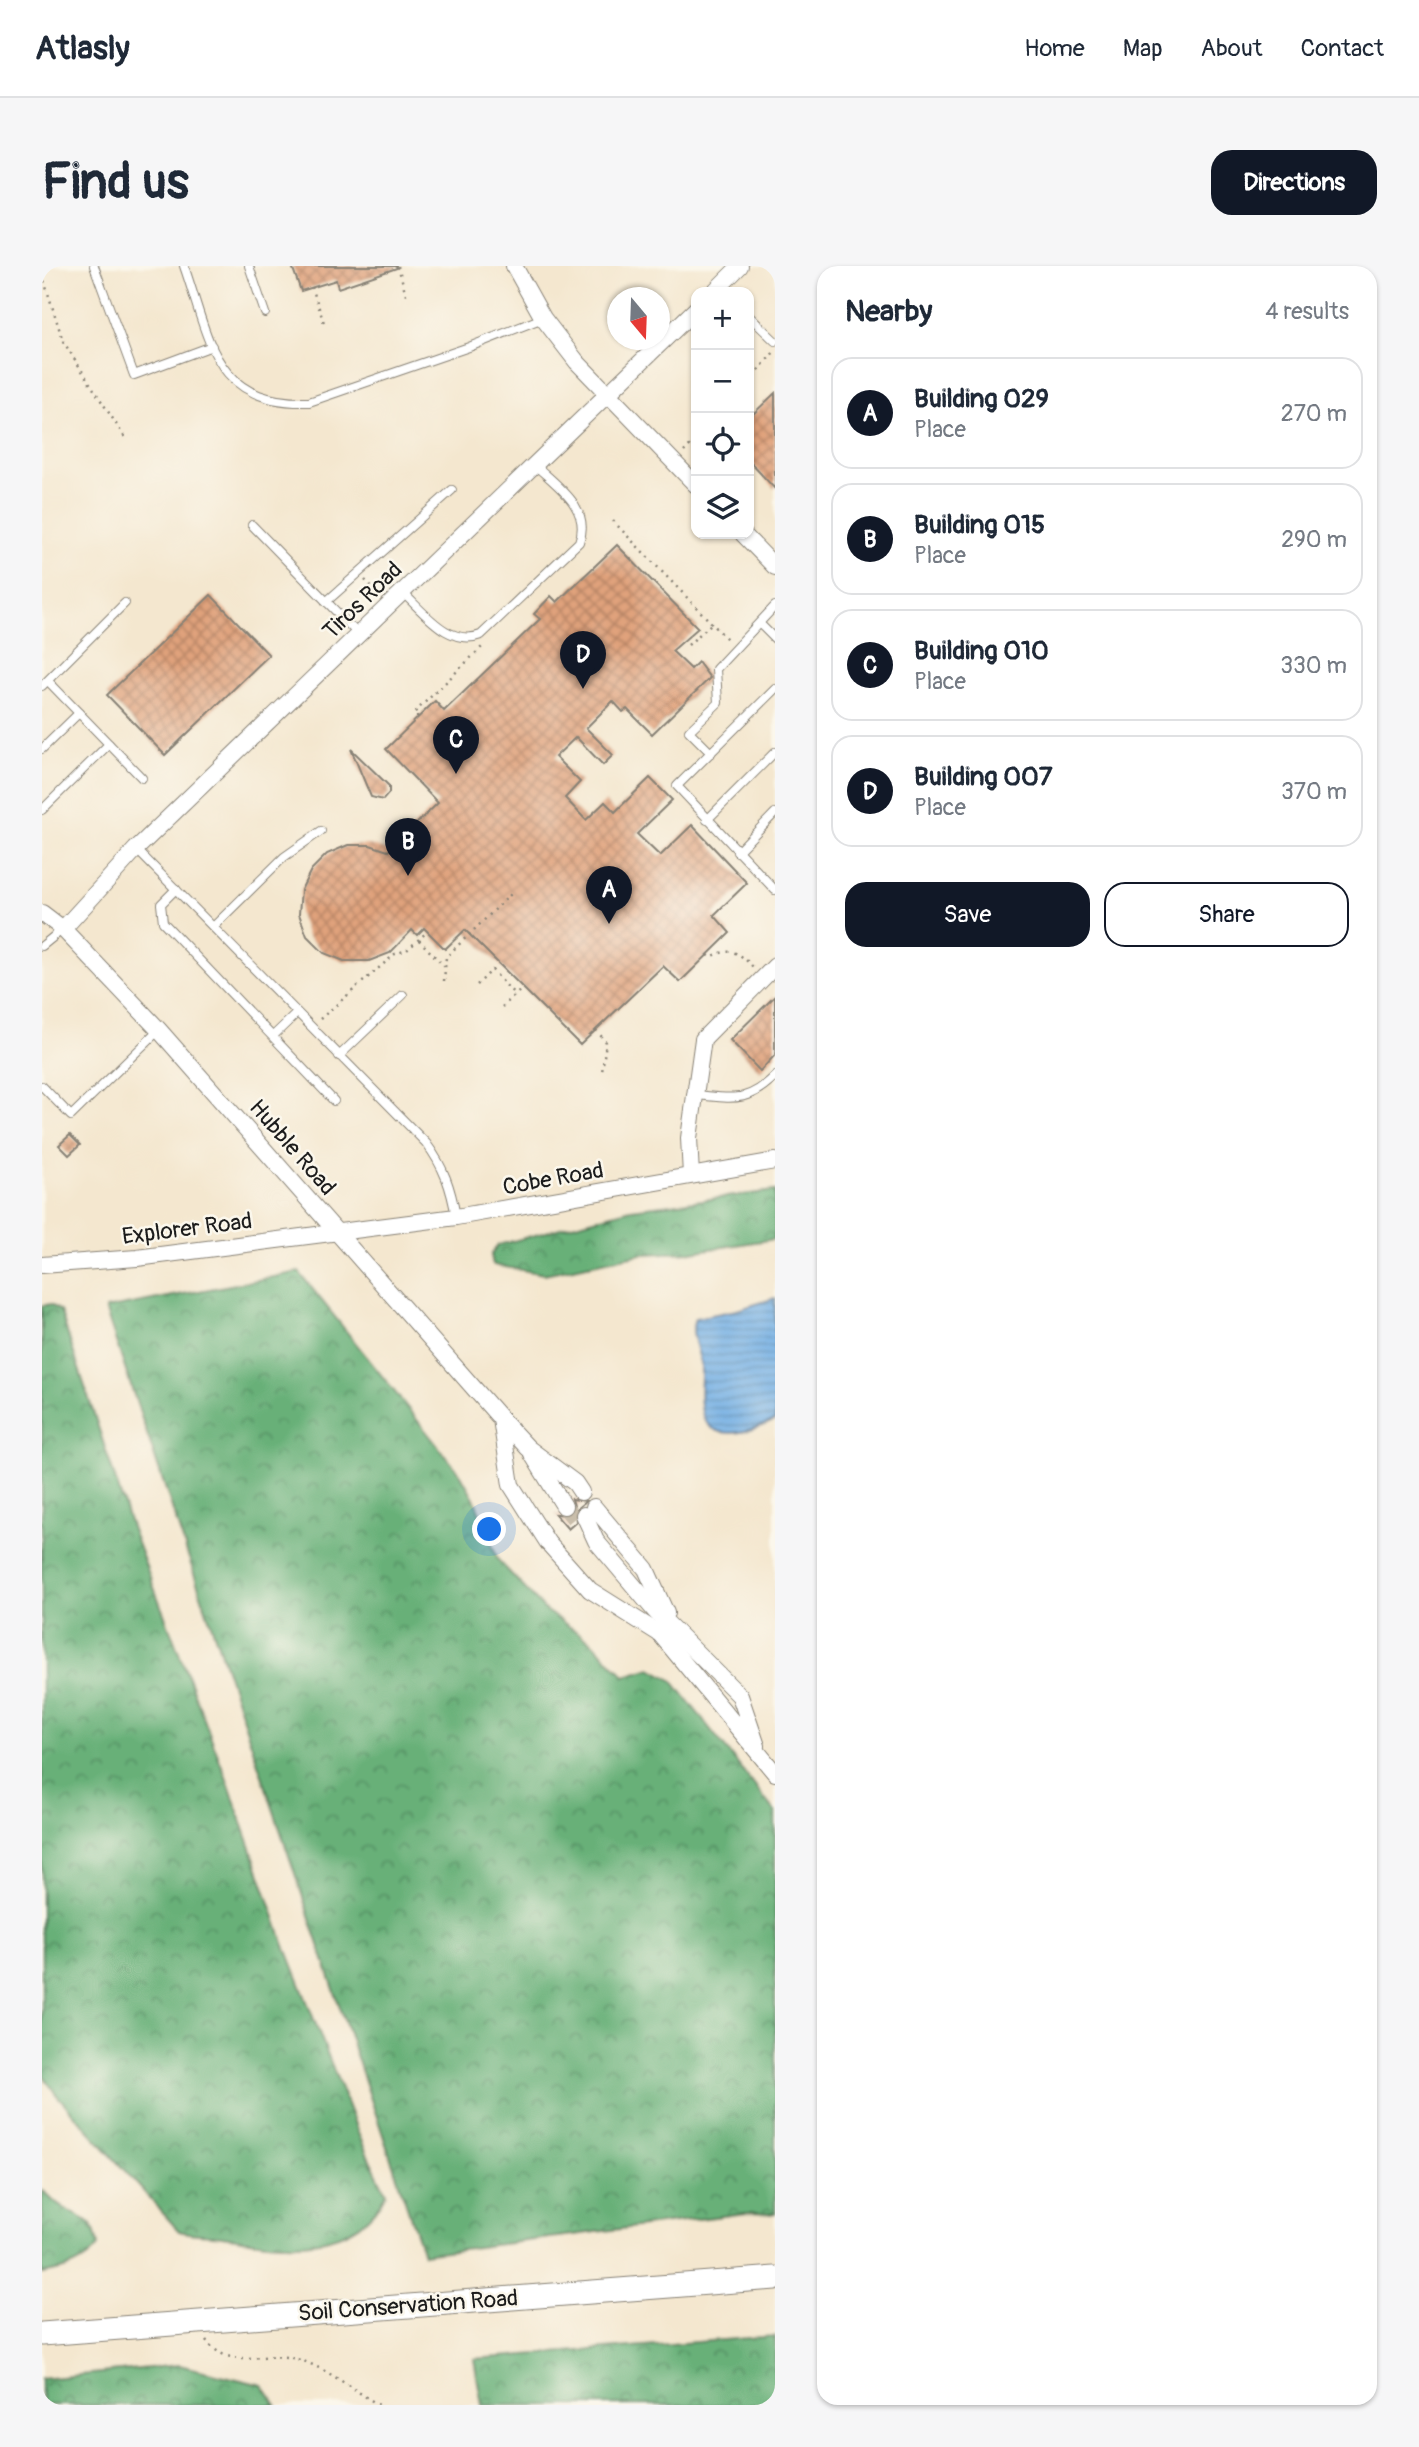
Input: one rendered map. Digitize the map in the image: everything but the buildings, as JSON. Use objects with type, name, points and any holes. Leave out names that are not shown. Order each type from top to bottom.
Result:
[{"type":"main road","name":"Soil Conservation Road","points":[[42,2334],[775,2278]]},
{"type":"street","points":[[514,266],[543,318],[576,362],[691,480]]},
{"type":"street","points":[[722,287],[740,266]]},
{"type":"street","name":"Tiros Road","points":[[63,929],[136,849],[691,314]]},
{"type":"street","points":[[748,539],[775,567]]},
{"type":"street","name":"Hubble Road","points":[[42,913],[63,929],[159,1030],[528,1448],[575,1483],[572,1499],[540,1469],[528,1448]]},
{"type":"street","points":[[691,1175],[689,1138],[703,1039],[775,966]]},
{"type":"street","name":"Cobe Road","points":[[338,1232],[456,1217],[775,1161]]},
{"type":"street","name":"Explorer Road","points":[[42,1265],[137,1258],[338,1232]]},
{"type":"street","points":[[501,1419],[511,1485],[548,1543],[590,1590],[660,1634],[775,1773]]},
{"type":"street","points":[[673,1628],[646,1569],[585,1514],[596,1541],[673,1628],[740,1696],[758,1752]]},
{"type":"lane","points":[[184,266],[219,363],[230,378],[246,391],[283,403],[309,402],[470,347],[543,318]]},
{"type":"lane","points":[[249,266],[265,313]]},
{"type":"lane","points":[[94,267],[134,374],[212,346]]},
{"type":"lane","points":[[754,321],[775,341]]},
{"type":"lane","points":[[403,593],[447,633],[468,640],[481,635],[579,542],[584,528],[575,503],[534,464]]},
{"type":"lane","points":[[326,602],[452,490]]},
{"type":"lane","points":[[252,526],[359,635]]},
{"type":"lane","points":[[125,603],[45,684],[79,713],[142,778]]},
{"type":"lane","points":[[710,753],[689,731],[718,703],[716,669],[775,606]]},
{"type":"lane","points":[[760,624],[775,639]]},
{"type":"lane","points":[[775,689],[677,786],[775,890]]},
{"type":"lane","points":[[42,749],[79,713]]},
{"type":"lane","points":[[42,810],[109,744]]},
{"type":"lane","points":[[707,820],[775,752]]},
{"type":"lane","points":[[737,852],[775,813]]},
{"type":"lane","points":[[213,927],[284,857],[321,831]]},
{"type":"lane","points":[[136,849],[426,1143],[441,1163],[451,1188],[456,1217]]},
{"type":"lane","points":[[767,882],[775,874]]},
{"type":"lane","points":[[176,889],[161,904],[163,922],[334,1101]]},
{"type":"lane","points":[[42,946],[63,929]]},
{"type":"lane","points":[[339,1056],[403,995]]},
{"type":"lane","points":[[273,1036],[297,1013]]},
{"type":"lane","points":[[42,1086],[71,1116],[159,1030]]},
{"type":"lane","points":[[695,1095],[747,1097],[775,1076]]},
{"type":"path","points":[[398,266],[407,298]]},
{"type":"path","points":[[42,274],[63,341],[127,441]]},
{"type":"path","points":[[312,288],[325,326]]},
{"type":"path","points":[[754,375],[775,351]]},
{"type":"path","points":[[679,457],[691,444]]},
{"type":"path","points":[[613,522],[737,648]]},
{"type":"path","points":[[359,573],[377,593]]},
{"type":"path","points":[[688,645],[712,622]]},
{"type":"path","points":[[418,717],[414,713],[485,645]]},
{"type":"path","points":[[444,981],[446,957],[511,894]]},
{"type":"path","points":[[311,1027],[395,954],[407,950],[428,931]]},
{"type":"path","points":[[419,940],[445,967]]},
{"type":"path","points":[[708,954],[711,957],[732,951],[740,953],[757,972]]},
{"type":"path","points":[[477,985],[492,970],[515,995]]},
{"type":"path","points":[[502,1007],[523,988]]},
{"type":"path","points":[[596,1030],[606,1042],[602,1072]]},
{"type":"path","points":[[196,2322],[213,2349],[225,2356],[240,2359],[289,2357],[305,2361],[379,2405]]},
{"type":"green space","points":[[775,1191],[775,1239],[691,1252],[641,1254],[544,1274],[493,1265],[491,1255],[498,1245],[631,1209]]},
{"type":"green space","points":[[299,1272],[461,1475],[474,1498],[498,1560],[546,1611],[591,1641],[625,1676],[651,1668],[672,1680],[775,1812],[775,2214],[746,2213],[423,2254],[105,1309]]},
{"type":"green space","points":[[50,1304],[60,1311],[131,1527],[228,1782],[281,1935],[363,2145],[386,2193],[372,2214],[355,2228],[335,2237],[314,2242],[291,2243],[179,2231],[55,2093],[42,2073],[42,1306]]},
{"type":"green space","points":[[42,2190],[60,2206],[88,2221],[94,2230],[98,2247],[73,2266],[42,2274]]},
{"type":"green space","points":[[775,2336],[775,2405],[482,2405],[474,2359]]},
{"type":"green space","points":[[179,2365],[262,2385],[276,2405],[42,2405],[42,2379]]},
{"type":"water","points":[[775,1298],[775,1420],[741,1432],[719,1431],[710,1426],[704,1418],[701,1405],[701,1366],[693,1330],[695,1318],[737,1310]]},
{"type":"tunnel","points":[[564,1506],[576,1521]]},
{"type":"place","name":"Building 007","points":[[583,689]]},
{"type":"place","name":"Building 010","points":[[456,774]]},
{"type":"place","name":"Building 015","points":[[408,876]]},
{"type":"place","name":"Building 029","points":[[609,924]]}]
